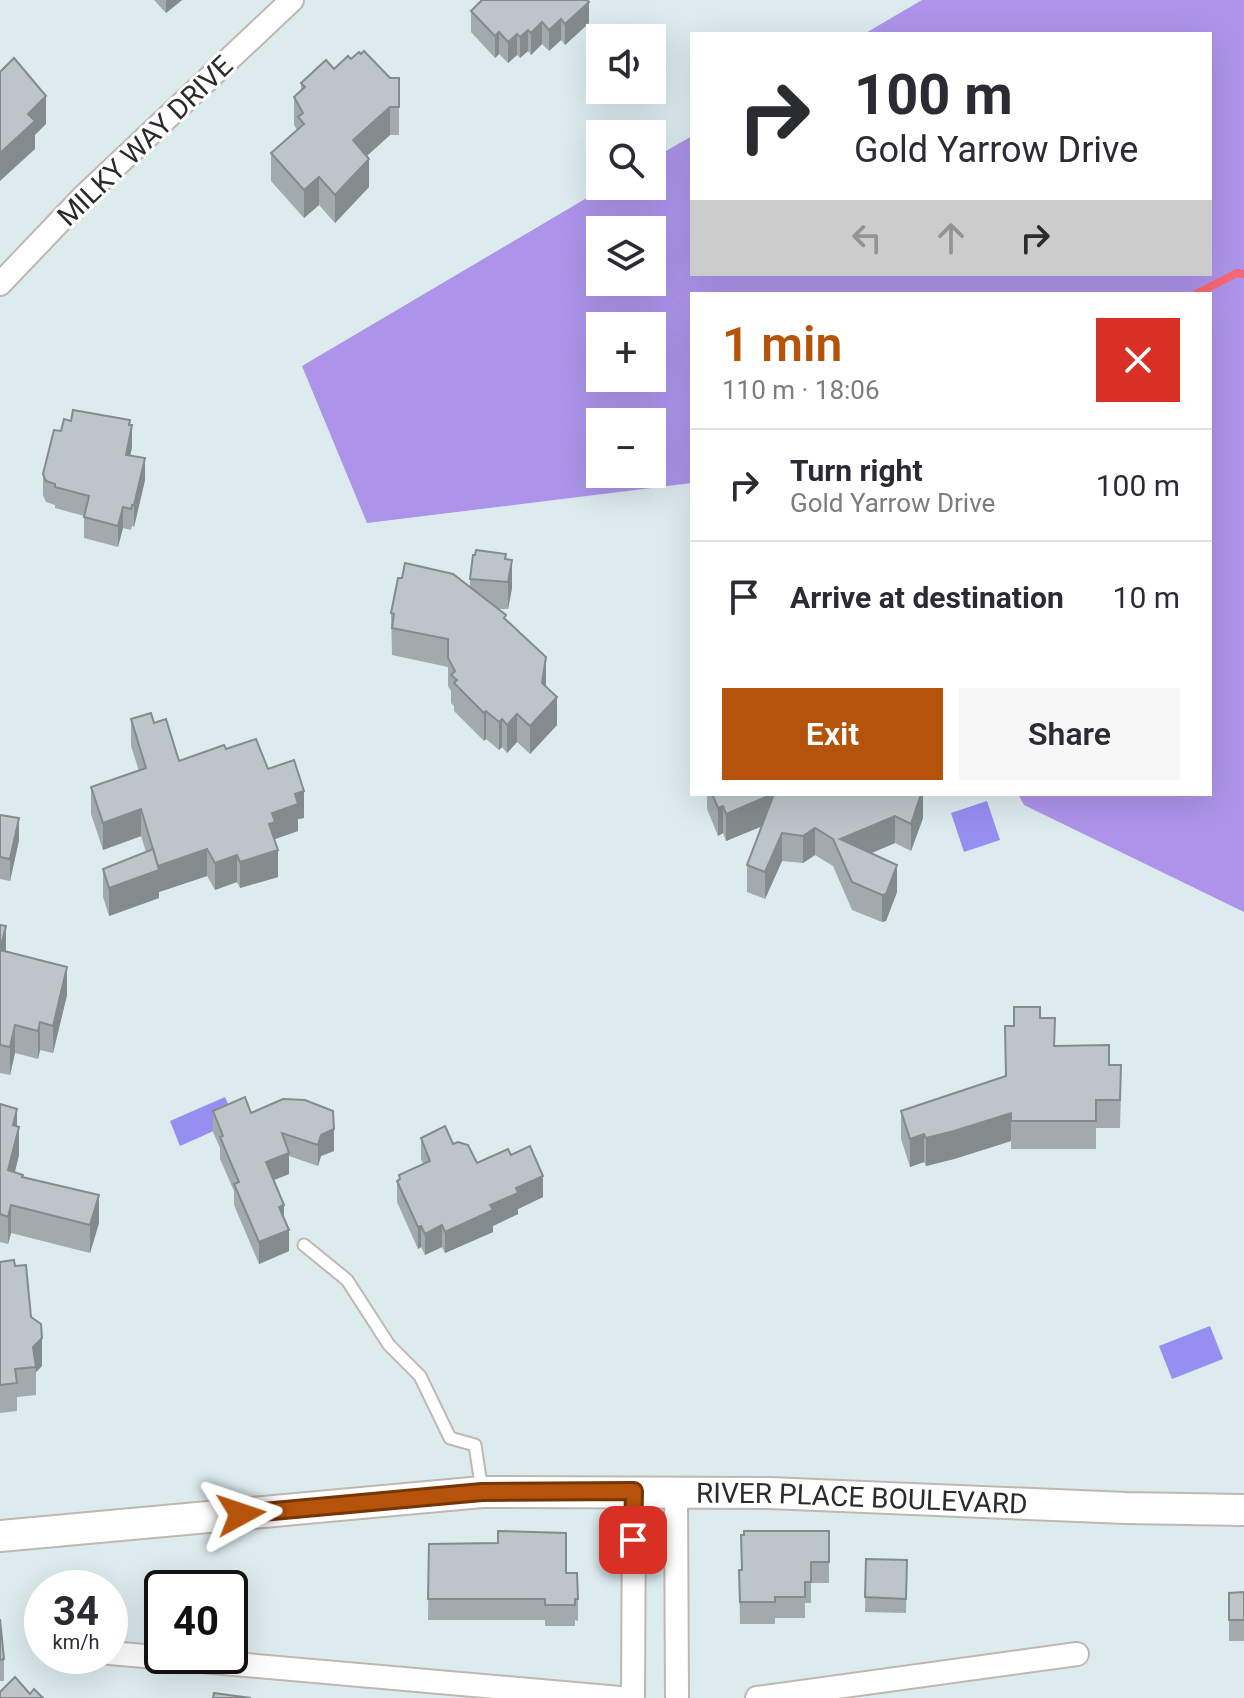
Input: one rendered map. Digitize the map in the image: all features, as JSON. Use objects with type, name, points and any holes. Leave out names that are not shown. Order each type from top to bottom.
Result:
[{"type":"street","name":"MILKY WAY DRIVE","points":[[0,284],[83,197],[292,0]]},
{"type":"street","points":[[633,1698],[634,1491]]},
{"type":"street","name":"RIVER PLACE BOULEVARD","points":[[0,1536],[482,1492],[770,1493],[1244,1510]]},
{"type":"street","points":[[676,1492],[677,1698]]},
{"type":"street","points":[[757,1698],[1077,1654]]},
{"type":"street","points":[[128,1655],[620,1698]]},
{"type":"lane","points":[[304,1245],[347,1280],[389,1345],[420,1376],[450,1438],[475,1445],[482,1492]]},
{"type":"shaded area","points":[[922,0],[1244,0],[1244,912],[1024,805],[1019,796],[1212,796],[1212,292],[690,292],[690,483],[666,486],[666,408],[586,408],[586,488],[651,488],[367,523],[302,366],[586,198],[666,200],[666,151],[690,137],[690,276],[1212,276],[1212,32],[867,32]]},
{"type":"shaded area","points":[[987,801],[1000,840],[964,852],[951,813]]},
{"type":"shaded area","points":[[225,1097],[236,1121],[180,1146],[170,1121]]},
{"type":"shaded area","points":[[1210,1326],[1223,1359],[1172,1379],[1159,1346]]},
{"type":"building","points":[[482,0],[589,2],[565,24],[561,19],[549,30],[542,22],[531,33],[528,30],[520,37],[517,34],[508,42],[499,32],[495,36],[471,11]]},
{"type":"building","points":[[364,51],[390,78],[399,78],[399,107],[390,107],[353,140],[369,159],[335,195],[319,177],[304,190],[271,153],[304,124],[298,117],[303,113],[294,97],[305,87],[301,83],[326,60],[334,69],[348,56],[351,59]]},
{"type":"building","points":[[14,58],[46,96],[28,114],[35,121],[0,153],[0,72]]},
{"type":"building","points":[[73,410],[130,420],[129,425],[132,425],[126,455],[145,458],[134,505],[131,509],[123,507],[118,526],[84,517],[89,496],[55,487],[55,484],[46,481],[43,474],[54,430],[61,431],[64,419],[71,421]]},
{"type":"building","points":[[476,550],[506,554],[505,559],[512,560],[508,582],[470,579]]},
{"type":"building","points":[[405,563],[453,574],[506,615],[504,618],[546,657],[542,683],[557,697],[530,726],[517,714],[507,725],[502,719],[499,722],[486,711],[484,713],[454,683],[457,680],[451,675],[455,671],[448,658],[448,639],[392,628],[394,614],[391,613],[398,578],[402,578]]},
{"type":"building","points":[[151,713],[154,723],[166,719],[179,761],[224,745],[226,749],[256,739],[268,769],[294,760],[304,791],[295,794],[298,804],[272,813],[275,822],[269,824],[278,850],[240,862],[237,855],[215,863],[207,849],[158,866],[141,809],[103,823],[91,787],[146,768],[131,719]]},
{"type":"building","points":[[713,796],[768,796],[726,814],[723,806],[718,808]]},
{"type":"building","points":[[773,796],[920,796],[911,824],[895,816],[840,839],[897,865],[886,894],[852,882],[833,839],[815,828],[803,836],[782,833],[765,872],[747,865]]},
{"type":"building","points":[[0,815],[19,818],[10,859],[0,857]]},
{"type":"building","points":[[153,849],[159,870],[109,888],[103,869]]},
{"type":"building","points":[[0,925],[6,926],[0,949]]},
{"type":"building","points":[[0,950],[67,967],[53,1026],[40,1022],[38,1031],[15,1025],[10,1047],[0,1045]]},
{"type":"building","points":[[1014,1007],[1040,1007],[1040,1018],[1055,1018],[1054,1046],[1109,1045],[1109,1065],[1121,1065],[1120,1100],[1096,1100],[1096,1121],[1011,1121],[1011,1113],[954,1131],[926,1138],[924,1134],[910,1139],[901,1111],[1006,1076],[1005,1026],[1014,1026]]},
{"type":"building","points":[[245,1097],[251,1113],[283,1099],[305,1100],[333,1111],[334,1129],[321,1135],[318,1145],[282,1133],[289,1153],[266,1162],[284,1205],[279,1207],[289,1230],[259,1242],[234,1184],[239,1182],[213,1111]]},
{"type":"building","points":[[0,1104],[17,1109],[13,1125],[19,1127],[8,1170],[22,1177],[99,1195],[90,1225],[11,1205],[8,1217],[0,1214]]},
{"type":"building","points":[[445,1126],[453,1144],[468,1145],[477,1163],[508,1149],[511,1155],[530,1146],[543,1176],[516,1188],[518,1193],[490,1205],[493,1210],[445,1232],[442,1225],[425,1234],[421,1226],[418,1227],[397,1181],[399,1175],[430,1161],[421,1138]]},
{"type":"building","points":[[14,1260],[15,1266],[26,1265],[31,1317],[41,1324],[42,1338],[33,1347],[36,1367],[15,1369],[17,1383],[0,1385],[0,1262]]},
{"type":"building","points":[[498,1531],[566,1533],[566,1573],[577,1573],[578,1599],[575,1599],[575,1605],[545,1605],[545,1599],[428,1599],[429,1544],[498,1543]]},
{"type":"building","points":[[744,1531],[829,1531],[829,1562],[811,1562],[811,1582],[805,1582],[805,1597],[775,1597],[775,1602],[740,1602],[739,1570],[742,1570],[741,1535]]},
{"type":"building","points":[[866,1559],[907,1560],[906,1599],[865,1597]]},
{"type":"building","points":[[1244,1592],[1244,1620],[1229,1620],[1229,1593]]},
{"type":"building","points":[[0,1619],[4,1659],[0,1660]]},
{"type":"building","points":[[15,1677],[30,1694],[34,1689],[43,1698],[0,1698],[0,1692]]},
{"type":"building","points":[[214,1693],[251,1698],[213,1698]]},
{"type":"waterway","points":[[1200,292],[1237,273],[1244,274]]},
{"type":"route","points":[[241,1514],[482,1492],[634,1491],[633,1540]]}]
